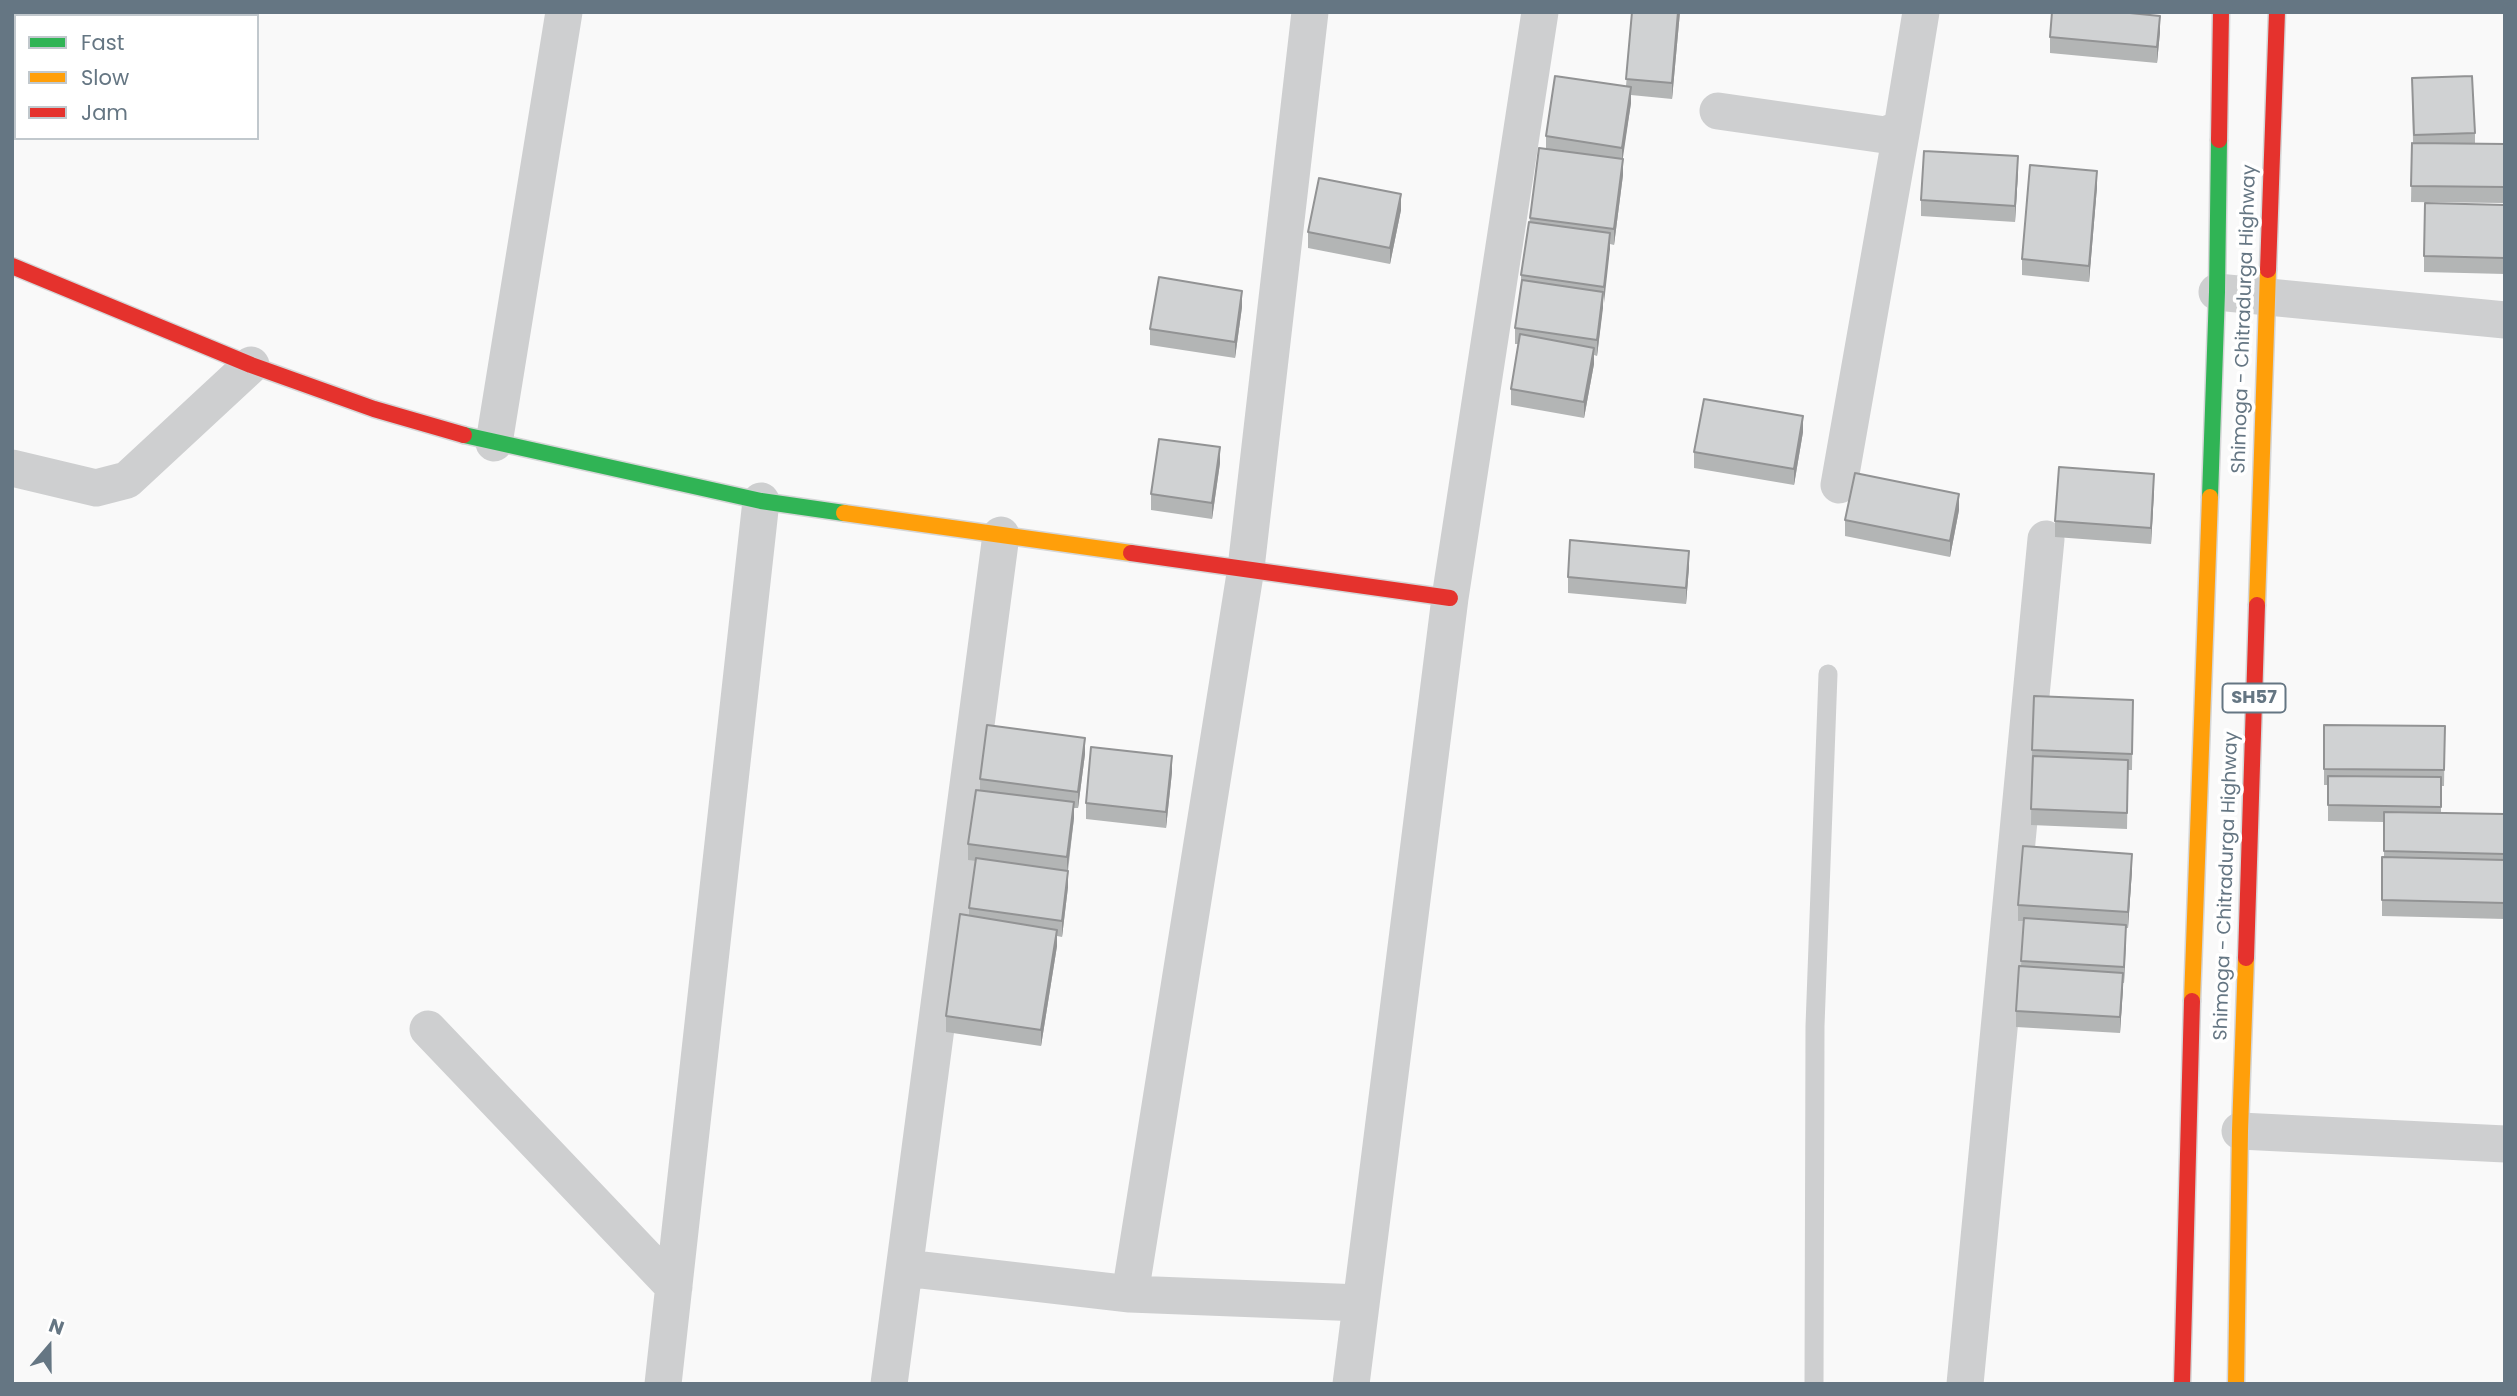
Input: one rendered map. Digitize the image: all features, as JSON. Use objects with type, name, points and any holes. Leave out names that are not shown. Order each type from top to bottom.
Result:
[{"type":"main road","name":"Shimoga - Chitradurga Highway","points":[[2182,1384],[2195,904],[2217,292],[2221,12]]},
{"type":"main road","name":"Shimoga - Chitradurga Highway","points":[[2236,1384],[2240,1131],[2277,12]]},
{"type":"main road","points":[[12,266],[251,365],[374,409],[494,443],[761,501],[1450,598]]},
{"type":"street","points":[[494,443],[564,12]]},
{"type":"street","points":[[1130,1294],[1246,568],[1310,12]]},
{"type":"street","points":[[1351,1384],[1450,598],[1540,12]]},
{"type":"street","points":[[1839,485],[1921,12]]},
{"type":"street","points":[[1718,111],[1885,135],[1902,128]]},
{"type":"street","points":[[2217,292],[2505,320]]},
{"type":"street","points":[[12,468],[96,488],[127,480],[251,365]]},
{"type":"street","points":[[663,1384],[761,501]]},
{"type":"street","points":[[889,1384],[1001,535]]},
{"type":"street","points":[[1965,1384],[2046,539]]},
{"type":"street","points":[[428,1029],[674,1287]]},
{"type":"street","points":[[2240,1131],[2505,1144]]},
{"type":"street","points":[[905,1268],[1130,1294],[1361,1303]]},
{"type":"lane","points":[[1814,1384],[1815,1027],[1828,674]]},
{"type":"building","points":[[1632,12],[1678,12],[1672,83],[1626,79]]},
{"type":"building","points":[[2052,12],[2120,12],[2160,16],[2157,47],[2050,37]]},
{"type":"building","points":[[1555,76],[1631,87],[1622,148],[1546,136]]},
{"type":"building","points":[[2472,76],[2475,133],[2414,135],[2412,78]]},
{"type":"building","points":[[2412,143],[2505,144],[2505,187],[2411,186]]},
{"type":"building","points":[[1539,148],[1623,159],[1614,229],[1530,218]]},
{"type":"building","points":[[1924,151],[2018,156],[2015,206],[1921,200]]},
{"type":"building","points":[[2030,165],[2097,171],[2089,266],[2022,259]]},
{"type":"building","points":[[1319,178],[1401,194],[1390,248],[1308,232]]},
{"type":"building","points":[[2425,203],[2505,205],[2505,258],[2424,256]]},
{"type":"building","points":[[1529,222],[1610,233],[1604,287],[1521,275]]},
{"type":"building","points":[[1159,277],[1242,291],[1235,342],[1150,329]]},
{"type":"building","points":[[1522,280],[1603,292],[1597,340],[1515,328]]},
{"type":"building","points":[[1520,334],[1594,348],[1584,402],[1511,389]]},
{"type":"building","points":[[1704,399],[1803,416],[1794,469],[1694,452]]},
{"type":"building","points":[[1159,439],[1220,447],[1212,503],[1151,494]]},
{"type":"building","points":[[2059,467],[2154,474],[2151,528],[2055,521]]},
{"type":"building","points":[[1855,473],[1959,494],[1950,541],[1845,520]]},
{"type":"building","points":[[1570,540],[1689,551],[1686,588],[1568,577]]},
{"type":"building","points":[[2034,696],[2133,700],[2132,754],[2032,750]]},
{"type":"building","points":[[987,725],[1085,738],[1078,792],[980,779]]},
{"type":"building","points":[[2324,725],[2445,726],[2444,770],[2324,769]]},
{"type":"building","points":[[1091,747],[1172,756],[1166,812],[1086,803]]},
{"type":"building","points":[[2033,756],[2128,760],[2127,813],[2031,809]]},
{"type":"building","points":[[2328,776],[2441,777],[2441,807],[2328,805]]},
{"type":"building","points":[[976,790],[1074,802],[1067,857],[968,844]]},
{"type":"building","points":[[2384,812],[2505,814],[2505,854],[2384,851]]},
{"type":"building","points":[[2023,846],[2132,854],[2128,912],[2018,905]]},
{"type":"building","points":[[2382,857],[2505,860],[2505,903],[2382,900]]},
{"type":"building","points":[[976,858],[1068,871],[1062,921],[969,908]]},
{"type":"building","points":[[960,914],[1057,930],[1041,1030],[946,1016]]},
{"type":"building","points":[[2024,918],[2126,925],[2124,967],[2021,961]]},
{"type":"building","points":[[2019,966],[2123,973],[2120,1017],[2016,1011]]},
{"type":"traffic: fast","points":[[2210,497],[2219,140]]},
{"type":"traffic: fast","points":[[464,435],[761,501],[844,513]]},
{"type":"traffic: slow","points":[[2257,605],[2268,270]]},
{"type":"traffic: slow","points":[[2192,1001],[2210,497]]},
{"type":"traffic: slow","points":[[844,513],[1131,553]]},
{"type":"traffic: slow","points":[[2236,1384],[2246,958]]},
{"type":"traffic: jam","points":[[2219,140],[2221,12]]},
{"type":"traffic: jam","points":[[2268,270],[2277,12]]},
{"type":"traffic: jam","points":[[12,266],[251,365],[374,409],[464,435]]},
{"type":"traffic: jam","points":[[1131,553],[1450,598]]},
{"type":"traffic: jam","points":[[2246,958],[2257,605]]},
{"type":"traffic: jam","points":[[2182,1384],[2192,1001]]}]
